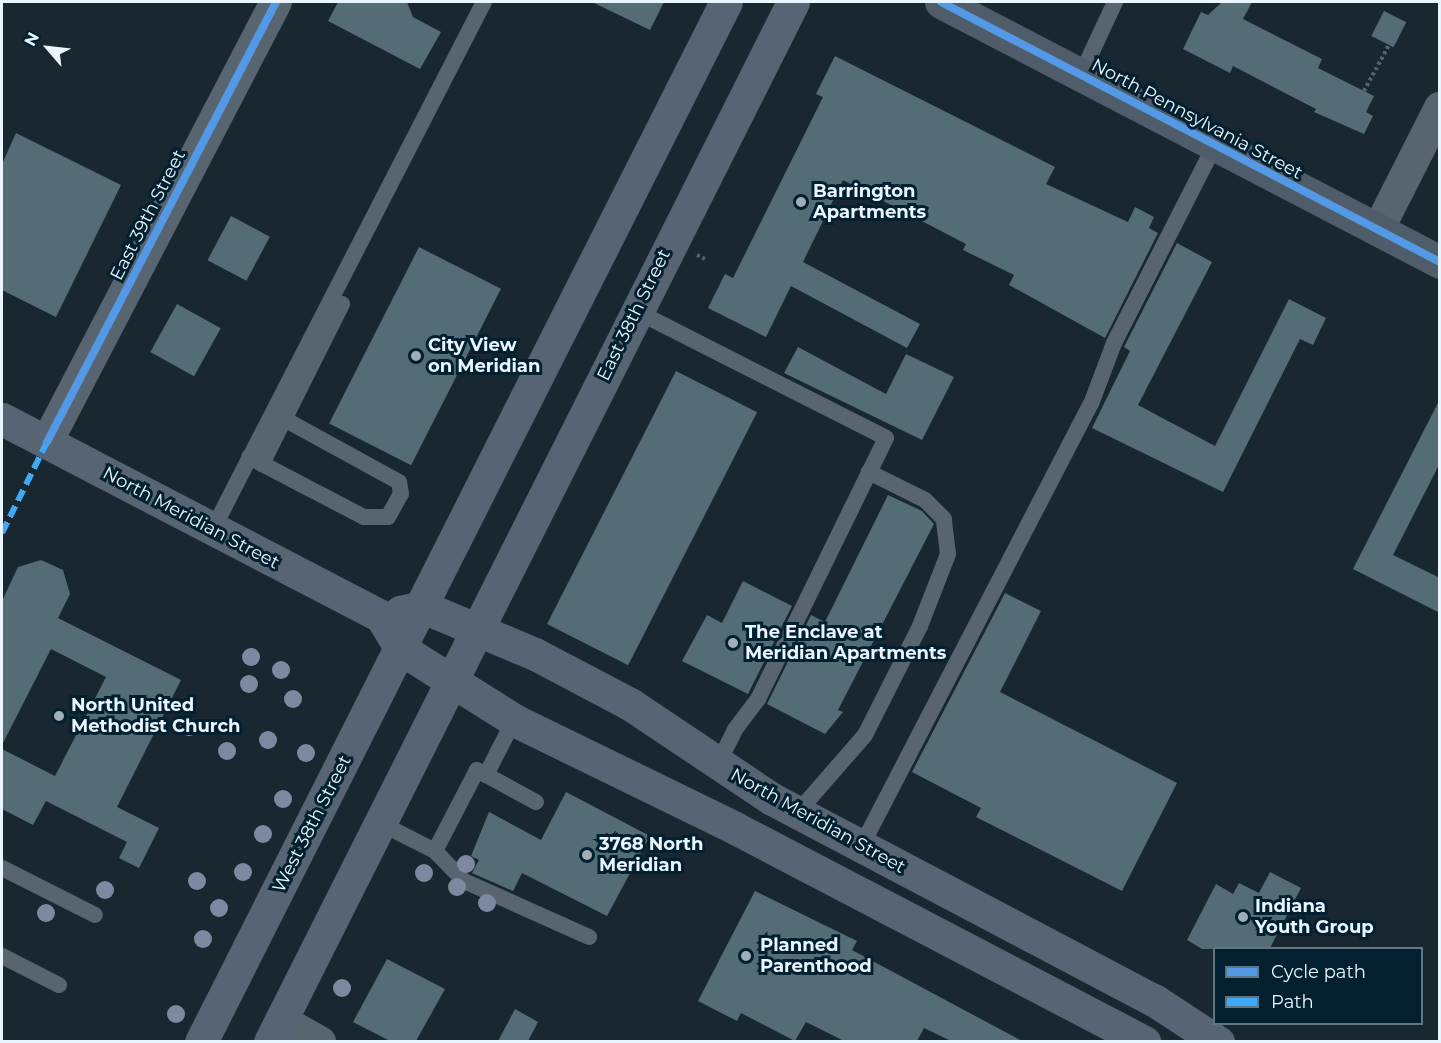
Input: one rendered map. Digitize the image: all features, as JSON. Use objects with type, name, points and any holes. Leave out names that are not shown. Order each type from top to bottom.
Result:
[{"type":"main road","points":[[726,2],[423,607],[381,616],[400,649],[514,720],[745,833],[1144,1041]]},
{"type":"main road","name":"East 38th Street","points":[[476,630],[793,2]]},
{"type":"main road","name":"North Meridian Street","points":[[2,419],[381,616]]},
{"type":"main road","name":"North Meridian Street","points":[[423,607],[535,654],[630,704],[718,764],[797,813],[1154,1000],[1218,1041]]},
{"type":"main road","name":"West 38th Street","points":[[201,1041],[423,607]]},
{"type":"main road","points":[[275,1031],[476,630]]},
{"type":"street","name":"East 39th Street","points":[[47,442],[276,2]]},
{"type":"street","name":"North Pennsylvania Street","points":[[956,5],[1081,75],[1440,262]]},
{"type":"street","points":[[1378,230],[1440,108]]},
{"type":"street","points":[[275,1031],[320,1041]]},
{"type":"lane","points":[[256,460],[484,2]]},
{"type":"lane","points":[[1081,75],[1112,4]]},
{"type":"lane","points":[[861,847],[1091,404],[1114,343],[1215,145]]},
{"type":"lane","points":[[213,529],[284,419],[342,304]]},
{"type":"lane","points":[[636,311],[886,438],[758,699],[735,730],[718,764]]},
{"type":"lane","points":[[256,460],[376,520],[388,517],[401,494],[399,482],[390,473],[284,419]]},
{"type":"lane","points":[[797,813],[865,735],[920,626],[948,554],[944,519],[925,500],[869,472]]},
{"type":"lane","points":[[486,775],[514,720]]},
{"type":"lane","points":[[435,851],[477,770],[536,802]]},
{"type":"lane","points":[[380,823],[435,851],[464,880],[589,937]]},
{"type":"lane","points":[[2,868],[95,915]]},
{"type":"lane","points":[[2,956],[59,985]]},
{"type":"path","points":[[1364,91],[1389,45]]},
{"type":"building","points":[[338,2],[407,2],[413,17],[441,32],[420,69],[328,21]]},
{"type":"building","points":[[592,2],[664,2],[650,30]]},
{"type":"building","points":[[1222,2],[1252,2],[1243,19],[1322,59],[1318,68],[1374,96],[1366,112],[1373,116],[1364,134],[1314,112],[1316,109],[1233,66],[1230,73],[1183,49],[1201,12],[1208,15]]},
{"type":"building","points":[[1384,11],[1406,22],[1394,47],[1371,36]]},
{"type":"building","points":[[835,56],[1055,167],[1046,184],[1128,222],[1135,207],[1154,217],[1149,228],[1158,233],[1105,338],[1009,285],[1014,275],[963,250],[966,244],[843,180],[803,262],[920,324],[907,348],[791,286],[766,337],[708,308],[725,274],[733,278],[823,97],[816,94]]},
{"type":"building","points":[[16,133],[121,185],[56,317],[2,290],[2,164]]},
{"type":"building","points":[[231,216],[270,237],[246,281],[208,260]]},
{"type":"building","points":[[1177,243],[1212,262],[1138,405],[1215,446],[1289,299],[1326,318],[1313,345],[1300,339],[1223,492],[1092,428],[1130,351],[1124,347]]},
{"type":"building","name":"City View on Meridian","points":[[419,247],[501,289],[411,465],[329,423]]},
{"type":"building","points":[[177,304],[221,328],[194,376],[150,352]]},
{"type":"building","points":[[798,347],[886,394],[906,354],[954,377],[922,440],[784,373]]},
{"type":"building","points":[[676,371],[757,412],[628,665],[547,624]]},
{"type":"building","points":[[1440,399],[1440,463],[1393,555],[1440,578],[1440,613],[1353,569]]},
{"type":"building","points":[[888,495],[922,511],[934,524],[838,710],[843,712],[825,734],[767,704],[811,615],[825,622]]},
{"type":"building","points":[[41,560],[63,570],[70,594],[58,618],[181,680],[117,807],[159,828],[139,868],[119,858],[127,842],[46,801],[33,825],[2,809],[2,749],[55,776],[106,677],[51,649],[2,745],[2,601],[18,567]]},
{"type":"building","name":"The Enclave at Meridian Apartments","points":[[743,581],[792,606],[748,694],[682,661],[707,615],[722,623]]},
{"type":"building","points":[[1005,593],[1041,611],[1000,692],[1177,783],[1122,891],[976,817],[981,808],[912,772]]},
{"type":"building","name":"3768 North Meridian","points":[[566,792],[650,836],[607,916],[522,873],[513,891],[472,873],[479,860],[471,856],[489,812],[541,840]]},
{"type":"building","name":"Indiana Youth Group","points":[[1270,872],[1301,888],[1271,947],[1202,949],[1187,940],[1216,884],[1233,894],[1239,883],[1259,893]]},
{"type":"building","points":[[755,891],[857,941],[852,950],[1022,1041],[951,1041],[924,1028],[917,1041],[844,1041],[806,1022],[795,1041],[741,1013],[737,1021],[698,1001]]},
{"type":"building","points":[[387,959],[445,989],[416,1041],[390,1041],[353,1022]]},
{"type":"building","points":[[515,1009],[538,1022],[528,1041],[498,1041]]},
{"type":"marked path","points":[[2,533],[47,442]]},
{"type":"cycle path","points":[[47,442],[276,2]]},
{"type":"cycle path","points":[[941,2],[1440,262]]},
{"type":"place","name":"Barrington Apartments","points":[[801,202]]},
{"type":"place","name":"City View on Meridian","points":[[416,356]]},
{"type":"place","name":"The Enclave at Meridian Apartments","points":[[733,643]]},
{"type":"place","name":"North United Methodist Church","points":[[59,716]]},
{"type":"place","name":"3768 North Meridian","points":[[587,855]]},
{"type":"place","name":"Indiana Youth Group","points":[[1243,917]]},
{"type":"place","name":"Planned Parenthood","points":[[746,956]]}]
